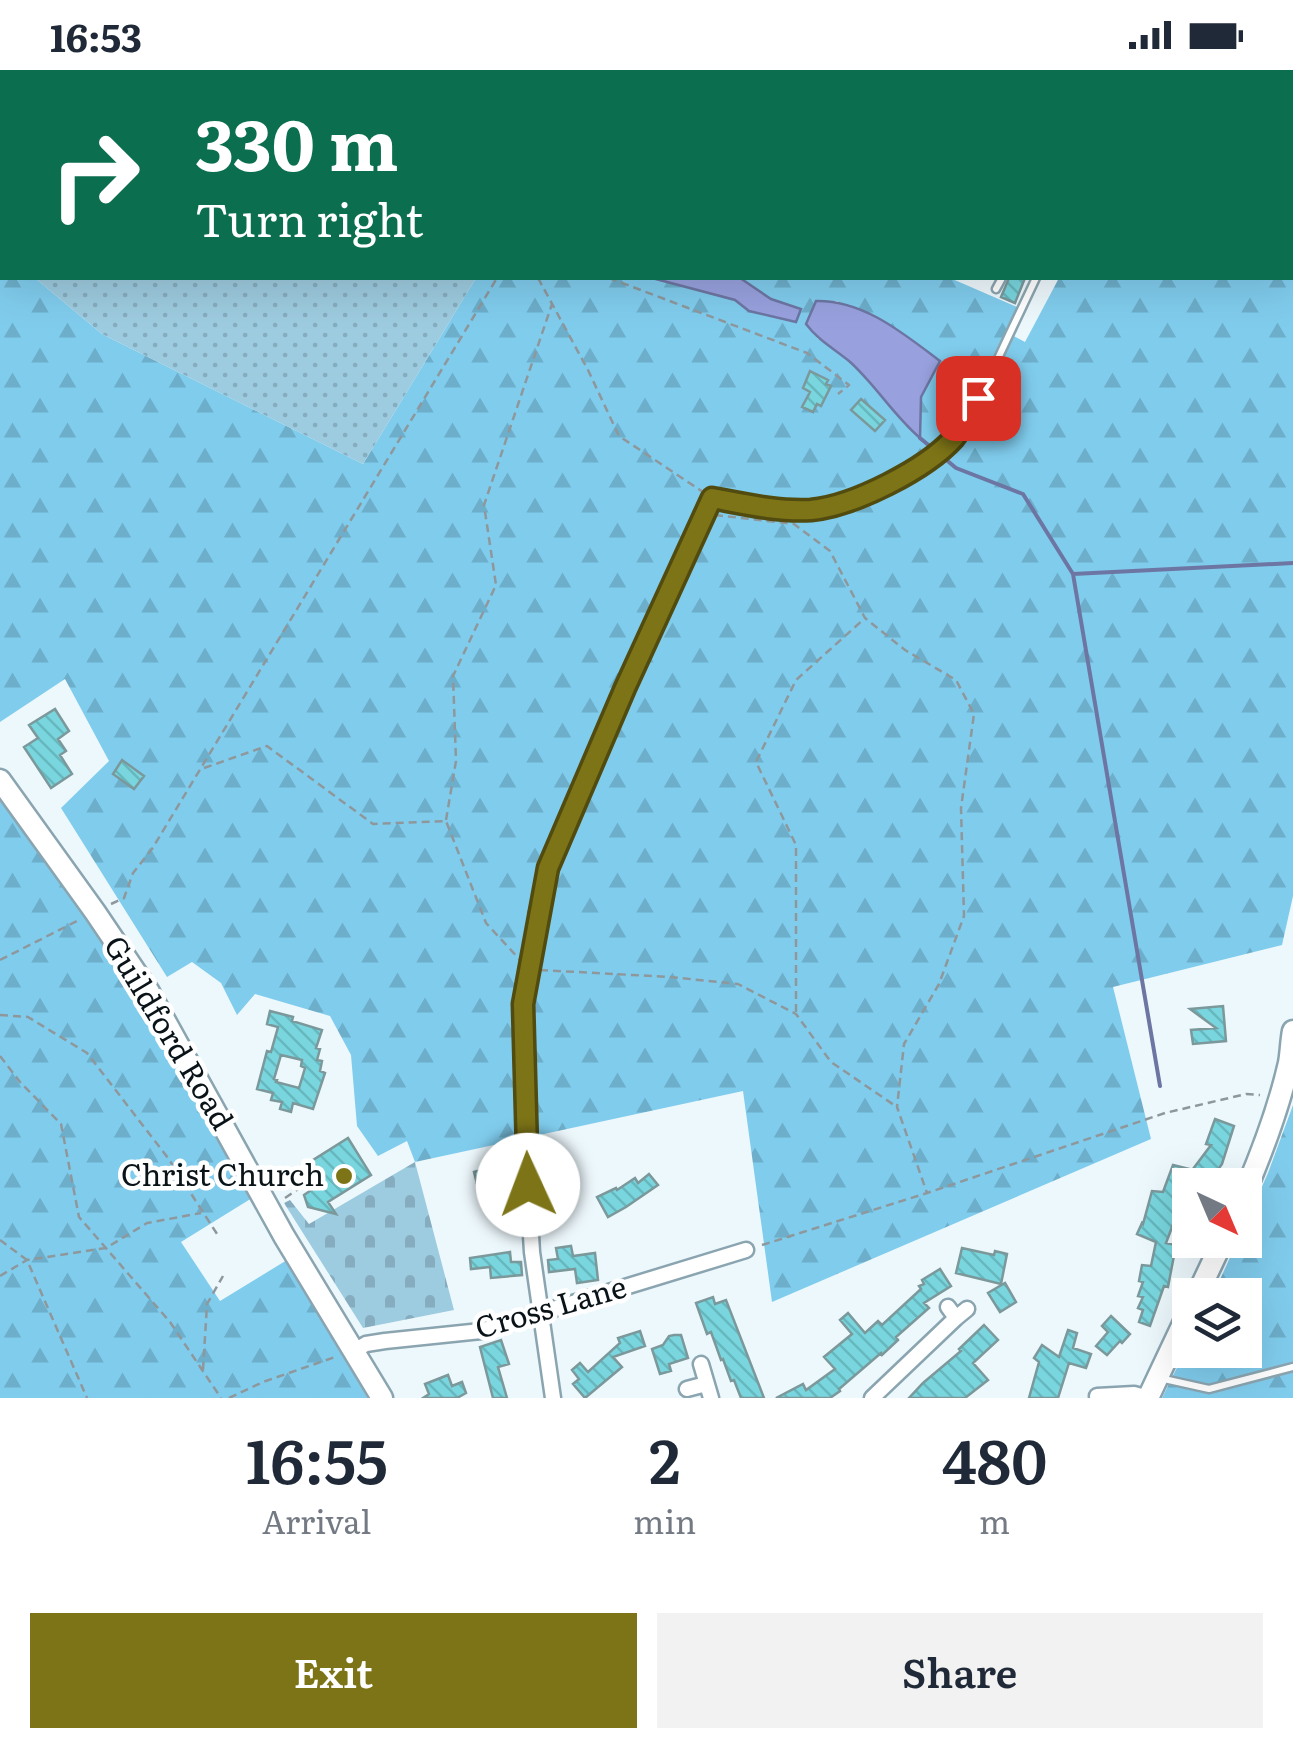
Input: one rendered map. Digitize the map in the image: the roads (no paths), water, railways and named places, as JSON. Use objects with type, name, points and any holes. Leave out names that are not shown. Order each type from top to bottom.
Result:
[{"type":"main road","name":"Guildford Road","points":[[0,780],[149,992],[284,1236],[382,1398]]},
{"type":"main road","points":[[1255,1168],[1289,1061],[1293,1031]]},
{"type":"main road","points":[[1148,1398],[1172,1347]]},
{"type":"street","points":[[528,1185],[532,1252],[553,1398]]},
{"type":"street","name":"Cross Lane","points":[[354,1350],[385,1341],[481,1332],[746,1250]]},
{"type":"street","points":[[872,1398],[957,1311]]},
{"type":"street","points":[[687,1389],[709,1391],[700,1364]]},
{"type":"street","points":[[1096,1396],[1134,1394],[1148,1398]]},
{"type":"lane","points":[[996,289],[1001,280]]},
{"type":"lane","points":[[528,1185],[523,1004],[548,868],[712,498],[764,508],[810,510],[858,497],[932,458],[955,436],[978,398],[1035,280]]},
{"type":"lane","points":[[1158,1377],[1209,1389],[1293,1368]]},
{"type":"waterway","points":[[920,438],[956,468],[1023,494],[1073,574],[1160,1086]]},
{"type":"waterway","points":[[1073,574],[1293,563]]},
{"type":"place","name":"Christ Church","points":[[344,1176]]}]
